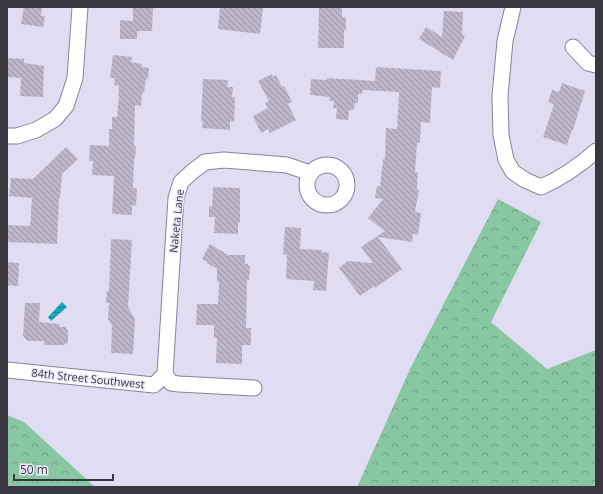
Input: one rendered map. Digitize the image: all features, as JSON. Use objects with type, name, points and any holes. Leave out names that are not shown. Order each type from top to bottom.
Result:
[{"type":"street","points":[[7,136],[18,136],[36,130],[55,119],[66,106],[75,78],[80,7]]},
{"type":"street","points":[[513,7],[505,41],[500,96],[501,134],[506,160],[513,172],[525,180],[541,187],[558,180],[583,163],[596,151]]},
{"type":"street","points":[[573,47],[588,63],[596,65]]},
{"type":"street","name":"Naketa Lane","points":[[165,374],[176,198],[180,182],[205,162],[224,160],[287,165],[310,173]]},
{"type":"street","name":"84th Street Southwest","points":[[7,370],[154,385],[165,374]]},
{"type":"street","points":[[165,374],[171,382],[179,384],[254,388]]},
{"type":"green space","points":[[498,199],[541,222],[491,322],[547,369],[596,350],[596,487],[357,487],[411,367]]},
{"type":"green space","points":[[7,415],[24,422],[95,487],[7,487]]},
{"type":"water","points":[[62,302],[67,307],[51,321],[48,317]]},
{"type":"building","points":[[24,7],[42,7],[41,16],[45,16],[43,27],[21,24]]},
{"type":"building","points":[[133,7],[153,7],[152,31],[137,31],[137,39],[120,39],[120,20],[133,21]]},
{"type":"building","points":[[220,7],[263,7],[260,34],[218,29]]},
{"type":"building","points":[[319,7],[342,7],[342,17],[346,17],[344,48],[318,48]]},
{"type":"building","points":[[444,11],[463,12],[462,34],[465,36],[453,60],[419,39],[426,27],[442,37]]},
{"type":"building","points":[[113,55],[132,57],[131,62],[142,64],[142,67],[149,68],[148,79],[146,79],[144,93],[142,93],[141,106],[135,105],[134,146],[136,147],[133,188],[137,189],[136,206],[132,205],[132,215],[112,214],[114,176],[92,175],[93,161],[89,161],[90,145],[109,146],[109,129],[112,129],[112,117],[117,117],[119,86],[114,85],[115,78],[110,78]]},
{"type":"building","points":[[7,58],[24,59],[24,63],[44,66],[43,97],[20,96],[21,78],[7,77]]},
{"type":"building","points":[[376,67],[441,71],[440,88],[432,87],[430,123],[421,122],[420,143],[417,143],[415,172],[418,172],[417,190],[419,190],[415,212],[421,213],[418,235],[413,234],[412,242],[378,237],[402,269],[375,288],[374,286],[360,296],[339,268],[348,261],[373,263],[361,247],[385,231],[368,218],[383,199],[375,198],[377,186],[380,187],[383,159],[385,159],[386,128],[397,129],[399,92],[363,90],[362,94],[358,94],[358,103],[355,103],[354,110],[349,110],[348,120],[336,119],[337,108],[333,108],[334,101],[329,101],[330,97],[310,95],[311,79],[327,80],[327,78],[375,81]]},
{"type":"building","points":[[272,74],[273,77],[276,75],[282,87],[284,86],[292,102],[288,104],[296,120],[270,133],[268,129],[261,133],[253,116],[268,108],[265,103],[269,101],[258,81]]},
{"type":"building","points":[[203,79],[228,80],[227,87],[233,87],[232,97],[235,97],[234,122],[230,121],[230,130],[202,128]]},
{"type":"building","points":[[562,83],[585,91],[567,145],[543,137],[554,104],[548,102],[552,90],[559,92]]},
{"type":"building","points":[[66,147],[78,159],[62,174],[59,198],[57,244],[7,242],[7,225],[30,226],[32,198],[9,196],[11,178],[33,179]]},
{"type":"building","points":[[213,187],[240,188],[240,222],[238,222],[238,234],[214,233],[215,217],[209,217],[209,206],[212,207]]},
{"type":"building","points":[[285,227],[301,228],[300,249],[322,250],[322,252],[329,253],[326,291],[313,290],[314,281],[286,279],[287,255],[283,254]]},
{"type":"building","points":[[111,239],[132,240],[128,307],[135,319],[133,354],[111,353],[112,325],[108,319],[109,303],[106,303],[107,291],[109,291]]},
{"type":"building","points":[[210,244],[228,255],[245,255],[245,264],[250,266],[249,280],[247,280],[246,328],[251,328],[251,345],[242,345],[242,364],[216,363],[217,338],[214,338],[214,325],[196,325],[197,304],[218,304],[219,282],[217,281],[217,269],[202,259]]},
{"type":"building","points":[[7,262],[19,263],[18,286],[7,285]]},
{"type":"building","points":[[25,303],[40,303],[39,322],[59,324],[60,327],[66,327],[68,331],[68,342],[64,345],[45,345],[43,341],[28,341],[23,336]]}]
